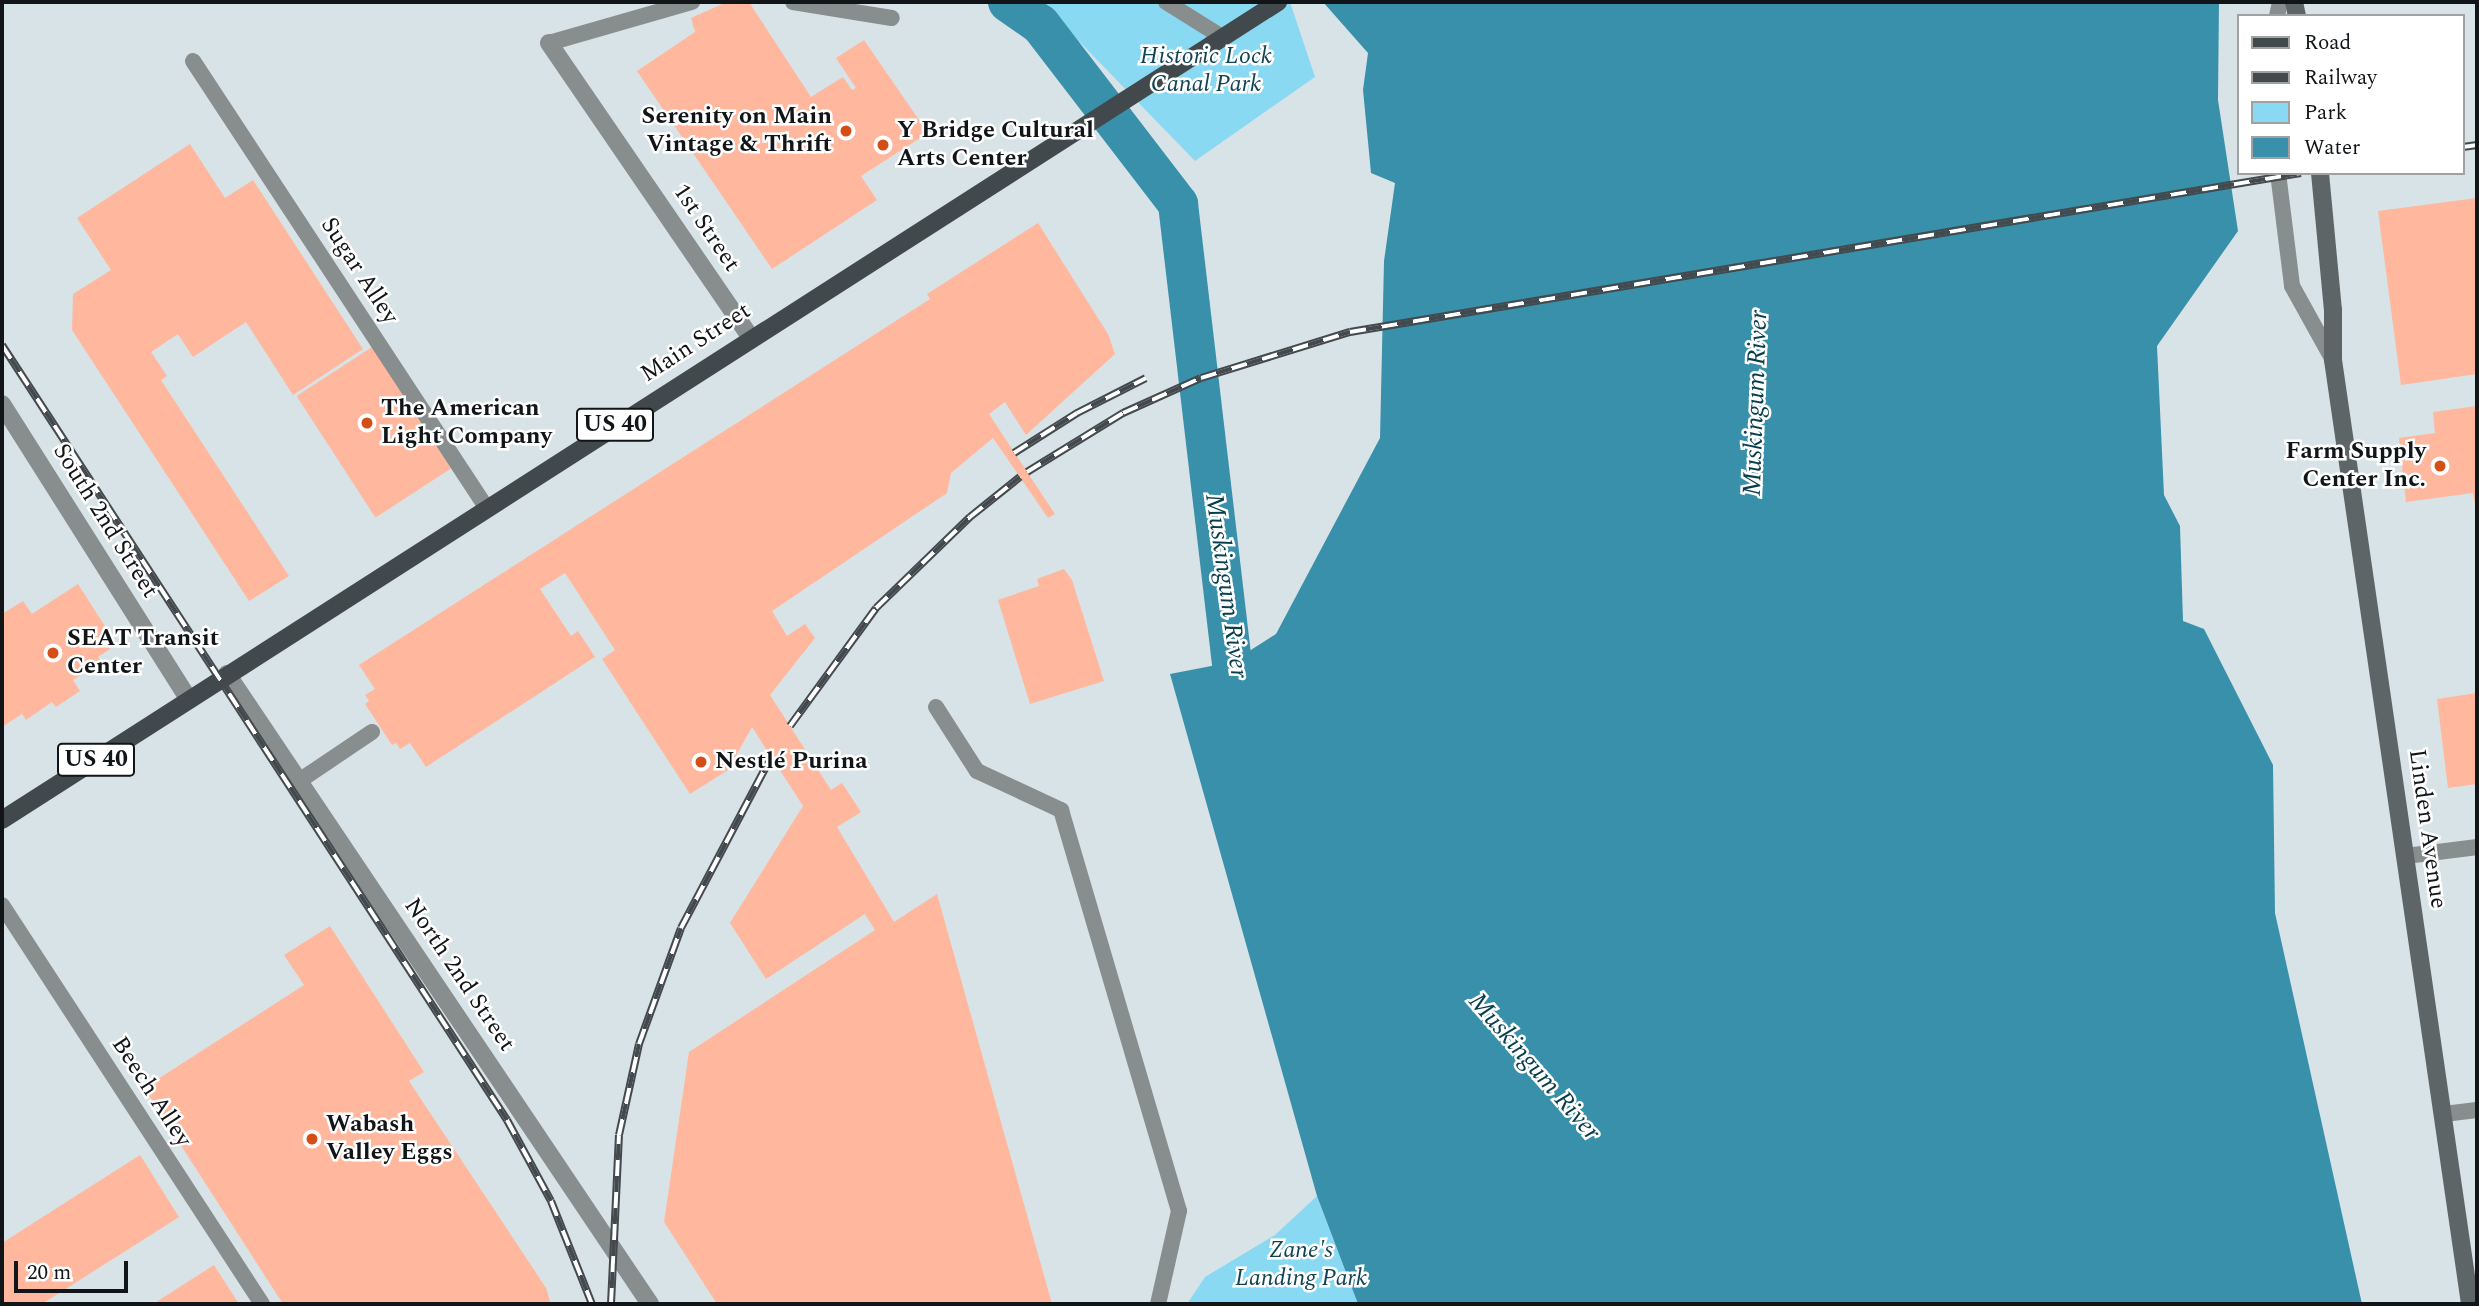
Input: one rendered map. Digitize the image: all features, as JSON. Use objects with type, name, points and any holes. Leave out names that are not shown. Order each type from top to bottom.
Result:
[{"type":"main road","name":"Main Street","points":[[2,820],[750,337],[1278,2]]},
{"type":"main road","name":"Linden Avenue","points":[[2320,175],[2333,310],[2333,360],[2444,1114],[2469,1224],[2470,1304]]},
{"type":"street","name":"1st Street","points":[[549,43],[750,337]]},
{"type":"street","name":"South 2nd Street","points":[[2,404],[190,700]]},
{"type":"street","name":"North 2nd Street","points":[[227,674],[650,1304]]},
{"type":"lane","points":[[549,43],[692,2]]},
{"type":"lane","points":[[793,2],[892,18]]},
{"type":"lane","points":[[1166,2],[1222,37]]},
{"type":"lane","name":"Sugar Alley","points":[[193,61],[486,507]]},
{"type":"lane","name":"Linden Avenue","points":[[2278,175],[2292,286],[2333,360]]},
{"type":"lane","points":[[936,707],[977,771],[1061,810],[1180,1211],[1158,1304]]},
{"type":"lane","points":[[299,781],[372,732]]},
{"type":"lane","points":[[2406,856],[2477,847]]},
{"type":"lane","name":"Beech Alley","points":[[2,905],[262,1304]]},
{"type":"lane","points":[[2444,1114],[2477,1110]]},
{"type":"green space","name":"Historic Lock Canal Park","points":[[1041,2],[1290,2],[1315,77],[1195,161]]},
{"type":"green space","name":"Zane's Landing Park","points":[[1317,1196],[1358,1304],[1187,1304],[1205,1277],[1275,1235]]},
{"type":"water","points":[[1323,2],[2219,2],[2218,100],[2238,231],[2157,346],[2164,495],[2180,526],[2183,621],[2204,629],[2273,765],[2275,913],[2362,1304],[1358,1304],[1317,1196],[1170,674],[1232,662],[1276,634],[1380,438],[1384,261],[1395,183],[1371,173],[1363,90],[1368,53]]},
{"type":"building","points":[[727,2],[749,2],[811,97],[843,77],[852,90],[856,88],[836,58],[864,40],[928,133],[861,176],[877,200],[772,269],[637,71],[695,32],[691,18]]},
{"type":"building","points":[[190,144],[225,198],[253,180],[363,349],[293,395],[246,322],[193,357],[178,334],[151,352],[167,376],[161,380],[289,576],[249,601],[72,330],[73,294],[111,270],[77,218]]},
{"type":"building","points":[[2477,198],[2477,374],[2401,385],[2378,211]]},
{"type":"building","name":"Nestlé Purina","points":[[1038,223],[1108,334],[1115,354],[1026,435],[1005,402],[989,414],[1055,514],[1048,518],[993,438],[951,473],[947,493],[772,611],[787,636],[805,624],[815,638],[770,695],[831,790],[842,783],[861,812],[837,827],[894,922],[937,894],[1052,1304],[717,1304],[664,1222],[689,1052],[875,930],[865,914],[766,979],[730,923],[803,806],[752,727],[728,770],[690,794],[602,659],[615,650],[565,573],[540,589],[571,636],[578,631],[595,657],[426,767],[410,743],[400,749],[396,743],[392,745],[365,704],[369,701],[365,695],[375,689],[359,665],[930,299],[927,294]]},
{"type":"building","name":"The American Light Company","points":[[372,347],[451,469],[375,518],[297,396]]},
{"type":"building","name":"Farm Supply Center Inc.","points":[[2477,406],[2477,516],[2473,493],[2406,502],[2399,438],[2435,433],[2433,412]]},
{"type":"building","points":[[1064,569],[1072,580],[1104,681],[1030,704],[998,600],[1039,586],[1037,579]]},
{"type":"building","name":"SEAT Transit Center","points":[[78,584],[110,634],[91,645],[94,649],[105,641],[110,649],[98,657],[101,662],[73,680],[80,691],[56,707],[52,702],[26,720],[22,714],[2,727],[2,614],[23,601],[32,614]]},
{"type":"building","points":[[2477,693],[2477,784],[2448,788],[2437,699]]},
{"type":"building","name":"Wabash Valley Eggs","points":[[330,926],[424,1072],[409,1081],[546,1288],[551,1304],[283,1304],[144,1088],[304,985],[284,955]]},
{"type":"building","points":[[140,1155],[179,1217],[42,1304],[2,1304],[2,1243]]},
{"type":"building","points":[[214,1265],[239,1304],[153,1304]]},
{"type":"waterway","name":"Muskingum River","points":[[1008,2],[1040,24],[1178,204],[1232,662],[1249,713]]},
{"type":"railway","points":[[2465,147],[2477,145]]},
{"type":"railway","points":[[1027,472],[1123,413],[1201,378],[1350,332],[2289,175]]},
{"type":"railway","points":[[2,345],[507,1120],[551,1201],[592,1304]]},
{"type":"railway","points":[[1014,453],[1077,413],[1146,378]]},
{"type":"railway","points":[[790,726],[876,608],[970,517],[1020,477]]},
{"type":"railway","points":[[611,1304],[619,1135],[639,1044],[681,928],[771,757]]},
{"type":"place","name":"Serenity on Main Vintage & Thrift","points":[[846,131]]},
{"type":"place","name":"Y Bridge Cultural Arts Center","points":[[883,145]]},
{"type":"place","name":"The American Light Company","points":[[367,423]]},
{"type":"place","name":"Farm Supply Center Inc.","points":[[2440,466]]},
{"type":"place","name":"SEAT Transit Center","points":[[53,653]]},
{"type":"place","name":"Nestlé Purina","points":[[701,762]]},
{"type":"place","name":"Wabash Valley Eggs","points":[[312,1139]]}]
